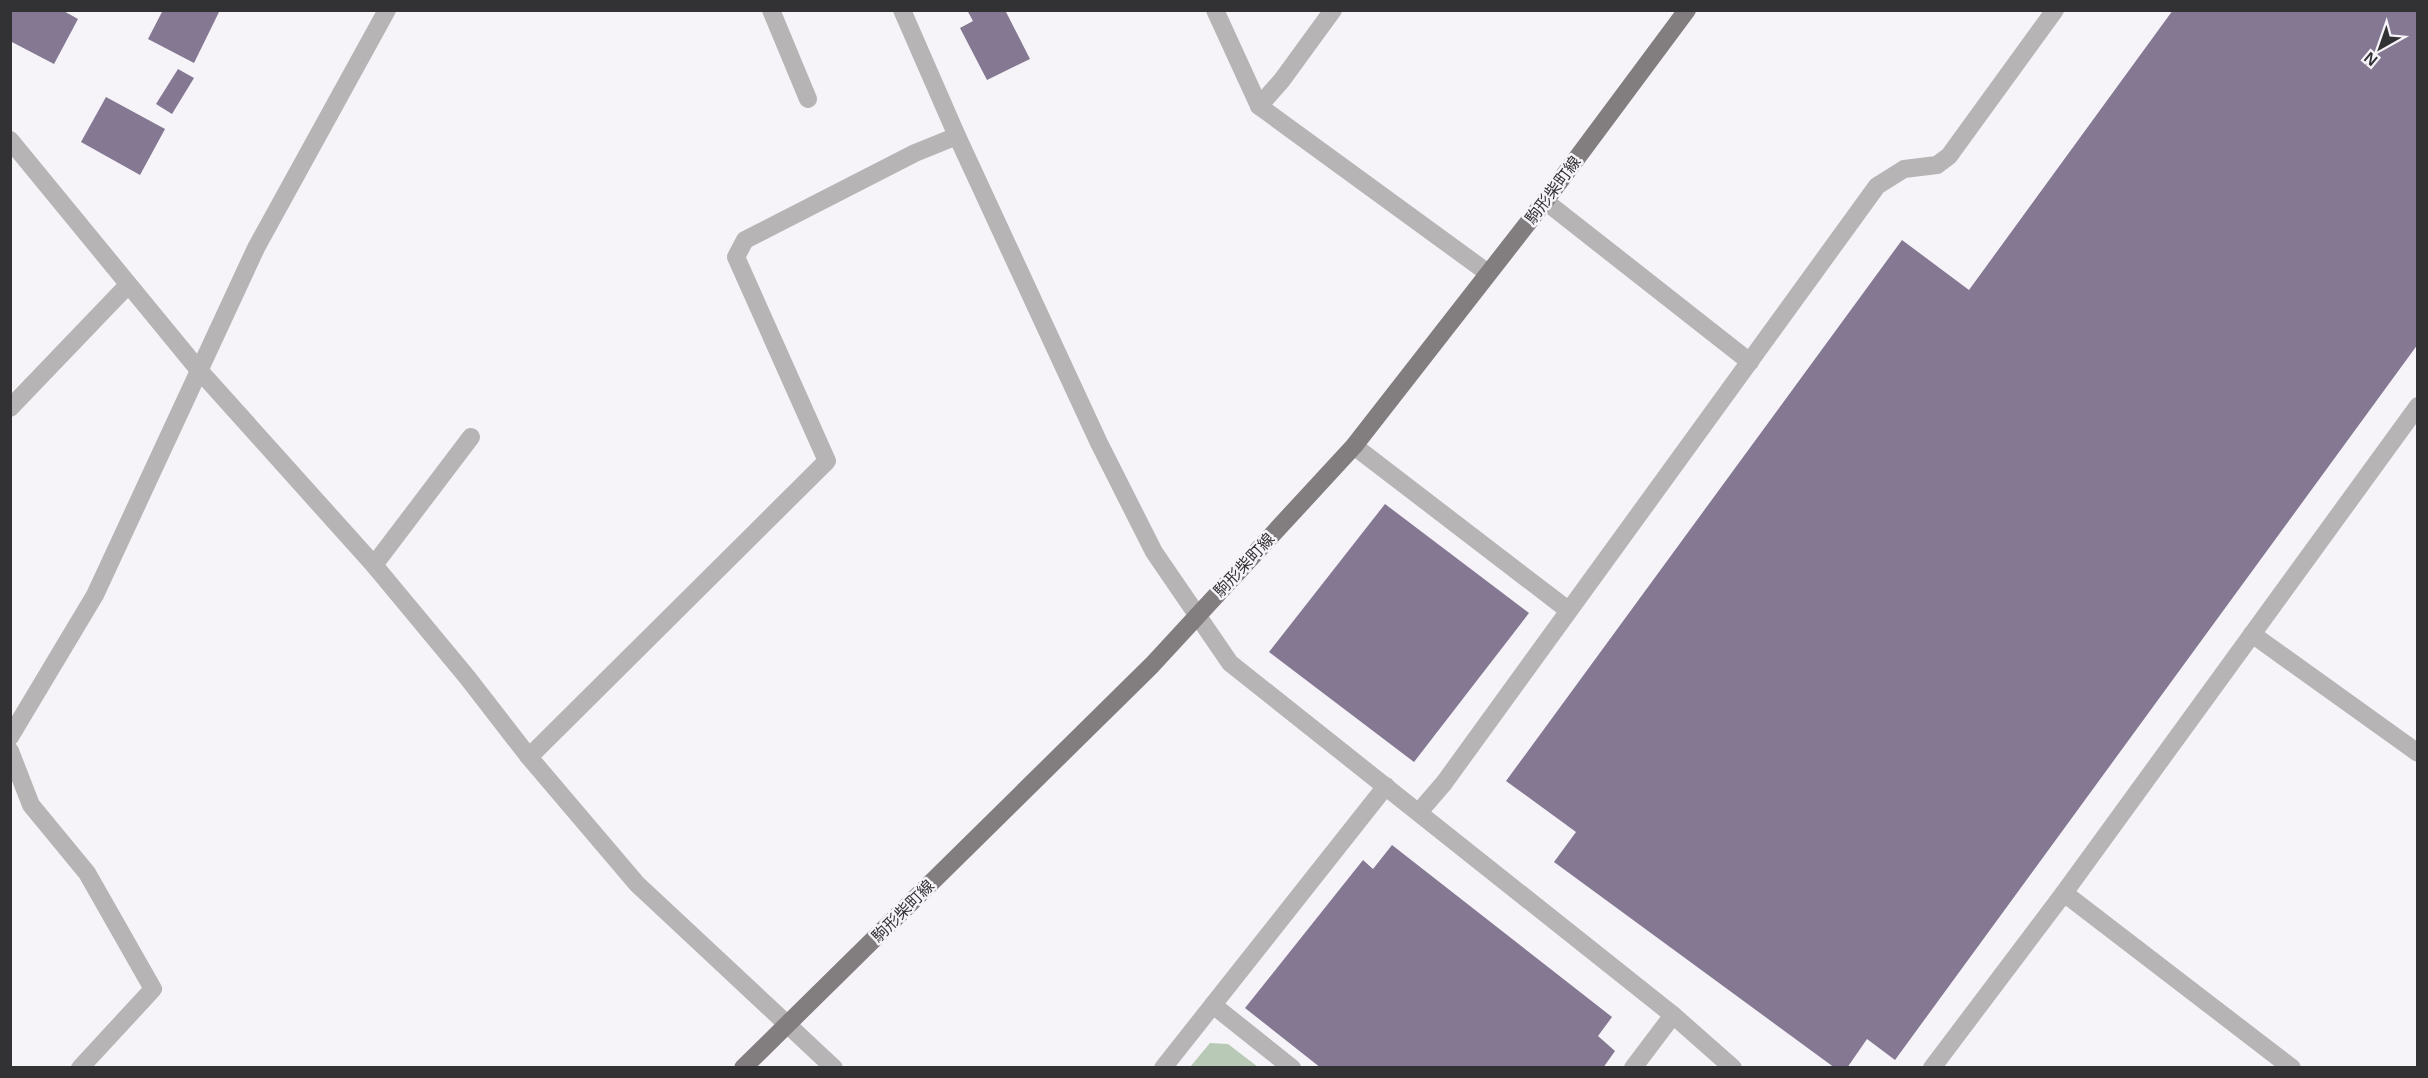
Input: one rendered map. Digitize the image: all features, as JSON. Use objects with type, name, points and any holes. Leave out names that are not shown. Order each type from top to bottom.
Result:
[{"type":"main road","name":"駒形柴町線","points":[[743,1068],[1152,665],[1354,446],[1545,201],[1687,10]]},
{"type":"street","points":[[10,737],[95,595],[256,248],[387,10]]},
{"type":"street","points":[[771,10],[808,99]]},
{"type":"street","points":[[902,10],[957,136],[1109,463],[1154,552],[1230,663],[1673,1015],[1734,1068]]},
{"type":"street","points":[[1215,10],[1259,106],[1488,273]]},
{"type":"street","points":[[1259,106],[1282,80],[1333,10]]},
{"type":"street","points":[[1419,812],[1443,783],[1877,186],[1904,169],[1938,165],[1949,156],[2055,10]]},
{"type":"street","points":[[529,757],[827,461],[736,257],[745,240],[915,153],[957,136]]},
{"type":"street","points":[[10,140],[198,369],[374,565],[467,677],[529,757],[637,884],[834,1068]]},
{"type":"street","points":[[1545,201],[1750,362]]},
{"type":"street","points":[[10,408],[128,285]]},
{"type":"street","points":[[1940,1064],[2418,406]]},
{"type":"street","points":[[374,565],[471,437]]},
{"type":"street","points":[[1354,446],[1568,610]]},
{"type":"street","points":[[2252,633],[2418,753]]},
{"type":"street","points":[[10,751],[31,806],[87,873],[153,989],[80,1068]]},
{"type":"street","points":[[1163,1068],[1386,786]]},
{"type":"street","points":[[2064,893],[2292,1068]]},
{"type":"street","points":[[1213,1005],[1292,1068]]},
{"type":"street","points":[[1633,1068],[1673,1015]]},
{"type":"green space","points":[[1210,1043],[1228,1044],[1258,1067],[1190,1067]]},
{"type":"building","points":[[10,10],[62,10],[78,19],[54,64],[10,41]]},
{"type":"building","points":[[163,10],[220,10],[194,63],[148,39]]},
{"type":"building","points":[[967,10],[1005,10],[1030,59],[987,80],[960,28],[973,21]]},
{"type":"building","points":[[2173,10],[2418,10],[2418,344],[1895,1060],[1867,1039],[1847,1068],[1835,1068],[1554,862],[1576,832],[1506,781],[1902,240],[1969,290]]},
{"type":"building","points":[[178,69],[194,78],[172,114],[156,104]]},
{"type":"building","points":[[106,97],[165,129],[140,175],[81,142]]},
{"type":"building","points":[[1385,504],[1529,613],[1414,762],[1269,652]]},
{"type":"building","points":[[1392,845],[1612,1017],[1598,1036],[1615,1051],[1603,1068],[1321,1068],[1245,1008],[1363,860],[1373,869]]}]
